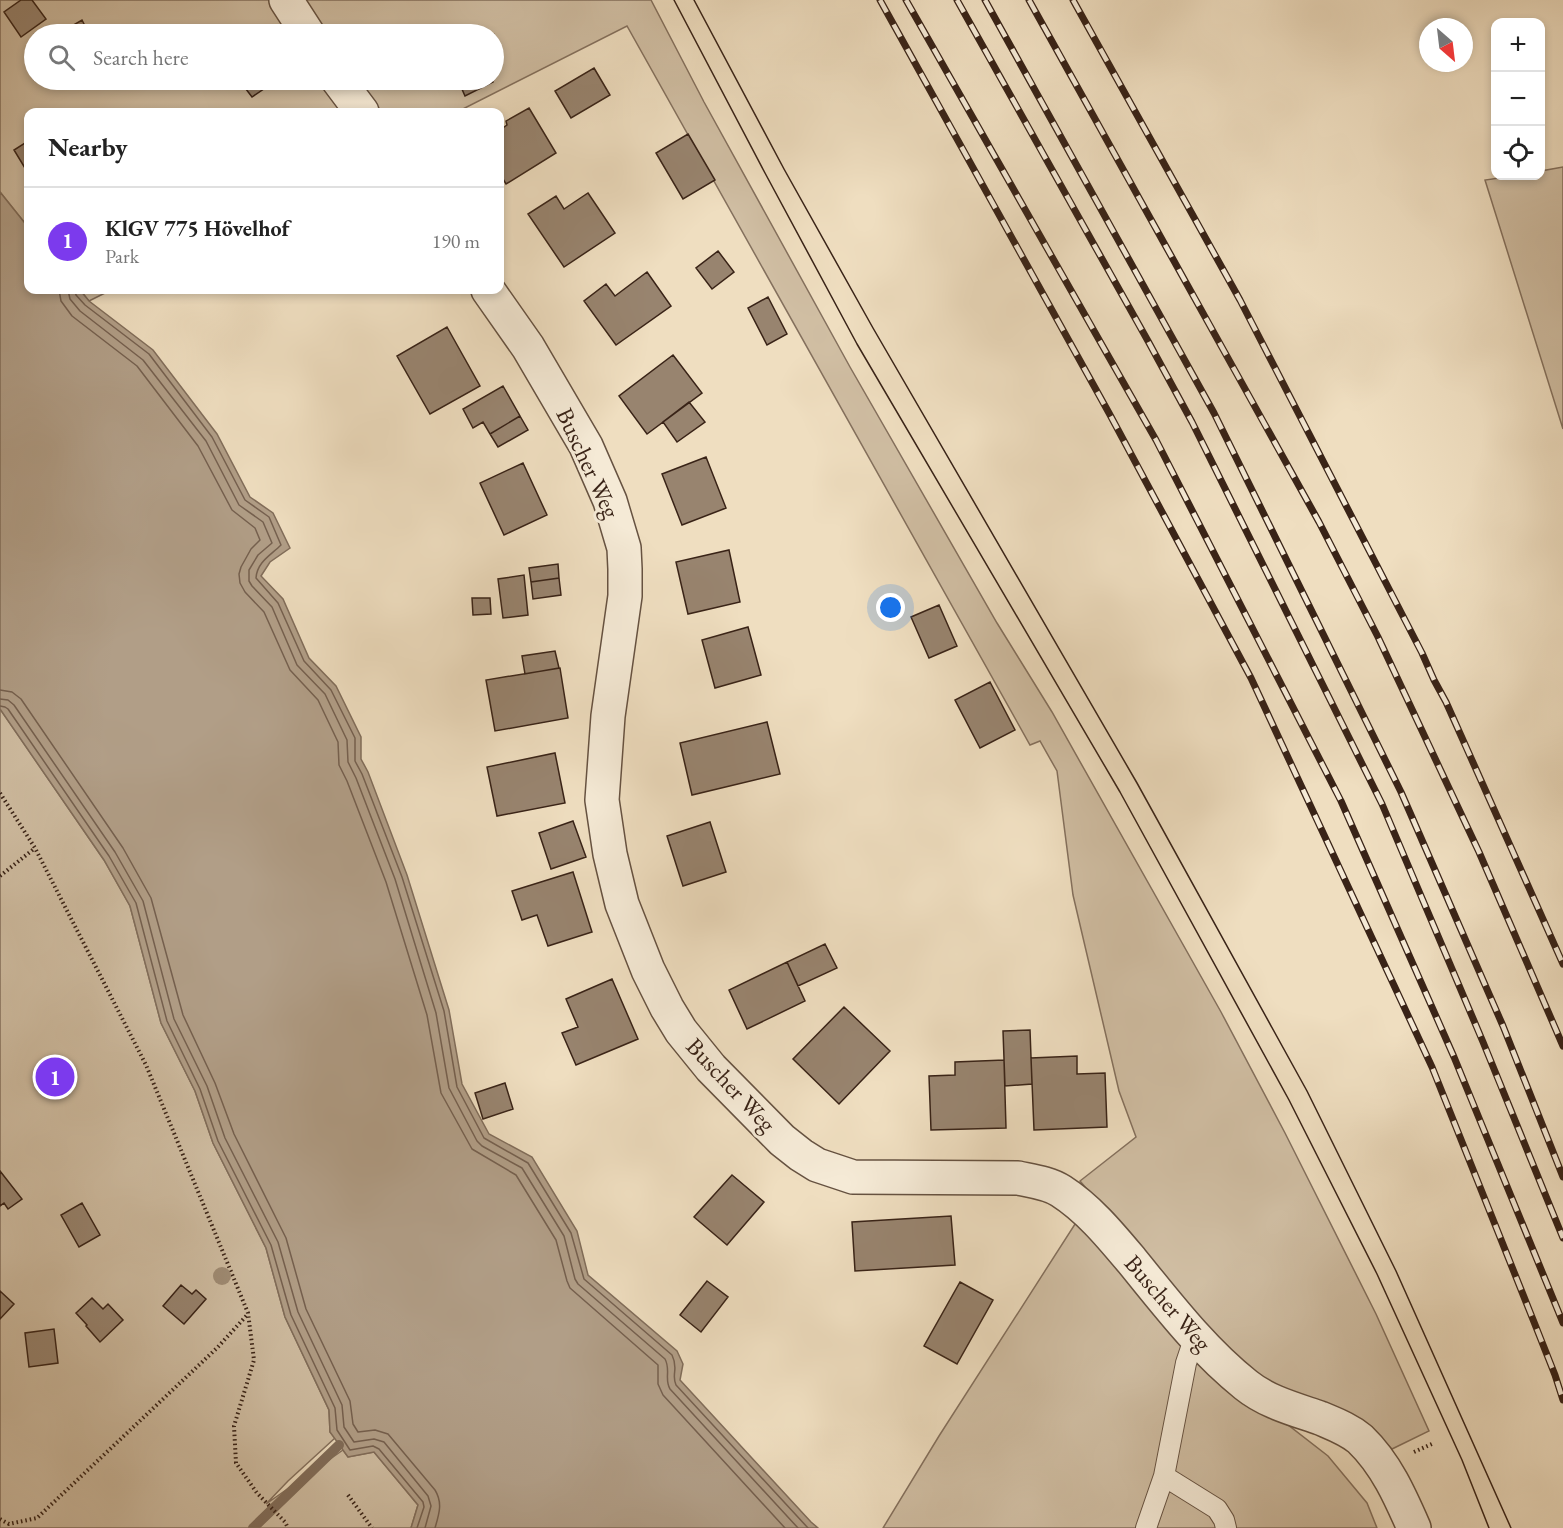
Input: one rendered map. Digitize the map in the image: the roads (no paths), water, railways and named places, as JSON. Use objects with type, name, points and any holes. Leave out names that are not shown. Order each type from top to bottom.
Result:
[{"type":"street","points":[[286,0],[302,24]]},
{"type":"street","points":[[346,90],[359,108]]},
{"type":"street","name":"Buscher Weg","points":[[491,294],[528,347],[586,446],[610,501],[624,548],[625,596],[608,716],[602,800],[610,854],[622,904],[648,970],[681,1031],[711,1068],[782,1140],[817,1165],[854,1177],[1018,1178],[1060,1190],[1083,1208],[1107,1232],[1195,1336],[1246,1385],[1266,1398],[1338,1426],[1359,1438],[1385,1469],[1401,1497],[1414,1528]]},
{"type":"lane","points":[[1146,1528],[1164,1476],[1186,1363],[1195,1336]]},
{"type":"lane","points":[[1164,1476],[1217,1509],[1226,1528]]},
{"type":"water","points":[[0,192],[24,222],[24,294],[83,294],[89,301],[153,350],[217,434],[250,497],[273,513],[290,548],[270,562],[261,576],[283,599],[309,658],[336,686],[361,737],[361,759],[407,875],[449,1010],[462,1084],[489,1134],[532,1157],[577,1231],[588,1275],[677,1351],[683,1364],[680,1380],[818,1528],[411,1528],[418,1505],[374,1452],[348,1457],[330,1432],[329,1410],[285,1317],[266,1248],[213,1143],[195,1091],[161,1023],[130,906],[104,860],[0,709]]},
{"type":"waterway","points":[[253,1528],[339,1445]]},
{"type":"tram line","points":[[674,0],[857,344],[1120,792],[1289,1100],[1377,1274],[1462,1460],[1489,1528]]},
{"type":"tram line","points":[[694,0],[784,169],[873,328],[1137,783],[1307,1091],[1396,1271],[1511,1528]]},
{"type":"railway","points":[[880,0],[1109,413],[1251,678],[1432,1067],[1563,1400]]},
{"type":"railway","points":[[906,0],[1156,440],[1341,801],[1454,1057],[1563,1323]]},
{"type":"railway","points":[[957,0],[1192,422],[1382,804],[1563,1238]]},
{"type":"railway","points":[[985,0],[1214,413],[1401,792],[1503,1026],[1563,1177]]},
{"type":"railway","points":[[1029,0],[1319,522],[1378,637],[1479,852],[1563,1046]]},
{"type":"railway","points":[[1073,0],[1240,300],[1422,653],[1563,964]]},
{"type":"place","name":"KlGV 775 Hövelhof","points":[[55,1077]]}]
